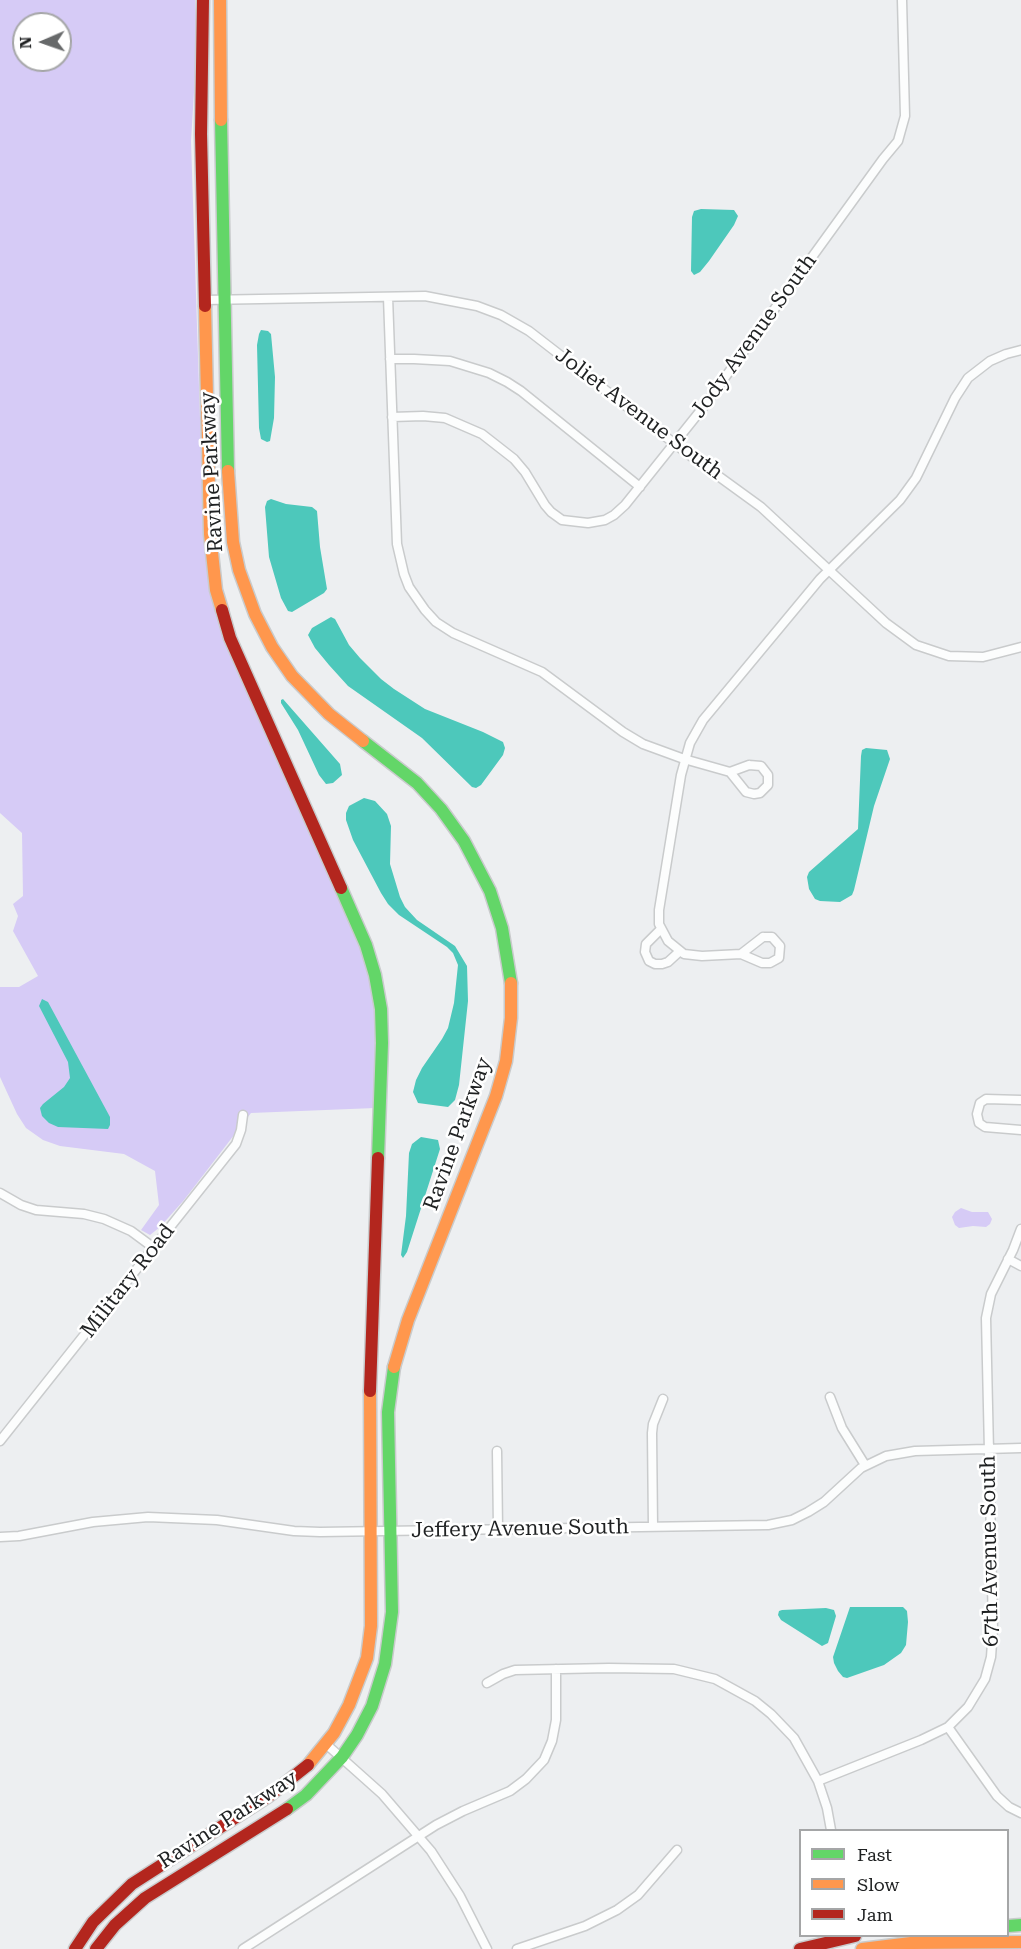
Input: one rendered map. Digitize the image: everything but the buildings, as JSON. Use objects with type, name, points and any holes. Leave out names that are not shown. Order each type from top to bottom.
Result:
[{"type":"street","name":"Ravine Parkway","points":[[75,1949],[99,1915],[132,1884],[279,1790],[312,1762],[350,1705],[367,1659],[371,1617],[369,1423],[382,1043],[381,1009],[375,975],[366,945],[233,646],[219,604],[212,570],[201,134],[203,0]]},
{"type":"street","name":"Ravine Parkway","points":[[96,1949],[115,1925],[145,1898],[291,1806],[318,1783],[342,1757],[372,1706],[386,1664],[392,1612],[388,1412],[395,1363],[408,1320],[488,1121],[502,1078],[511,1018],[509,963],[502,928],[490,891],[475,860],[452,824],[430,796],[410,777],[340,724],[310,697],[282,662],[255,614],[239,570],[231,528],[224,300],[220,0]]},
{"type":"street","name":"Jody Avenue South","points":[[392,417],[445,418],[482,434],[514,459],[525,472],[545,505],[562,520],[579,523],[605,520],[625,505],[705,405],[898,141],[905,116],[902,0]]},
{"type":"street","name":"Joliet Avenue South","points":[[205,300],[424,296],[477,306],[501,315],[529,331],[674,444],[773,517],[886,623],[916,645],[950,656],[983,657],[1021,646]]},
{"type":"street","points":[[388,297],[397,544],[404,574],[425,610],[436,622],[453,633],[542,672],[632,738],[654,749],[730,772],[749,765],[758,765],[767,772],[768,785],[760,793],[750,794],[730,772]]},
{"type":"street","points":[[741,954],[695,956],[680,951],[668,941],[661,929],[659,910],[684,759],[695,733],[703,720],[828,570],[884,517],[908,489],[921,470],[955,398],[968,378],[990,361],[1021,350]]},
{"type":"street","points":[[390,359],[450,361],[507,382],[640,487]]},
{"type":"street","points":[[661,929],[646,944],[645,951],[649,961],[662,964],[668,962],[680,951]]},
{"type":"street","points":[[1021,1100],[986,1099],[980,1103],[976,1114],[979,1123],[985,1127],[1021,1130]]},
{"type":"street","name":"Military Road","points":[[0,1441],[236,1144],[243,1115]]},
{"type":"street","points":[[0,1194],[36,1210],[84,1214],[104,1219],[131,1231],[154,1248]]},
{"type":"street","name":"67th Avenue South","points":[[818,1781],[948,1727],[968,1707],[980,1689],[991,1657],[993,1629],[986,1318],[991,1294],[1021,1229]]},
{"type":"street","points":[[1008,1259],[1021,1266]]},
{"type":"street","points":[[830,1396],[842,1428],[865,1465]]},
{"type":"street","points":[[653,1527],[652,1433],[663,1399]]},
{"type":"street","name":"Jeffery Avenue South","points":[[0,1537],[19,1536],[93,1522],[148,1517],[217,1520],[301,1532],[760,1525],[792,1520],[824,1502],[865,1465],[886,1456],[904,1451],[1021,1448]]},
{"type":"street","points":[[497,1451],[498,1529]]},
{"type":"street","points":[[487,1683],[511,1671],[556,1669],[662,1668],[687,1671],[715,1679],[741,1692],[771,1714],[794,1738],[818,1781],[831,1829]]},
{"type":"street","points":[[243,1949],[418,1836],[463,1811],[515,1788],[538,1767],[548,1751],[555,1731],[556,1669]]},
{"type":"street","points":[[948,1727],[997,1796],[1009,1807],[1021,1813]]},
{"type":"street","points":[[326,1744],[382,1794],[418,1836],[446,1872],[487,1949]]},
{"type":"street","points":[[517,1949],[585,1926],[617,1910],[638,1895],[677,1850]]},
{"type":"street","points":[[800,1949],[846,1939]]},
{"type":"street","points":[[862,1949],[911,1943],[1021,1942]]},
{"type":"shaded area","points":[[0,0],[195,0],[197,43],[191,141],[204,541],[209,585],[224,636],[359,942],[370,977],[374,1001],[375,1108],[251,1113],[184,1200],[160,1227],[150,1235],[141,1230],[159,1205],[155,1171],[124,1154],[60,1146],[43,1140],[26,1128],[0,1077],[0,987],[19,987],[38,976],[13,931],[18,916],[13,904],[23,896],[22,833],[0,813]]},
{"type":"shaded area","points":[[701,209],[734,210],[738,216],[709,261],[700,272],[694,275],[691,271],[692,217],[694,211]]},
{"type":"shaded area","points":[[261,330],[271,334],[275,377],[274,418],[270,441],[267,442],[261,439],[259,428],[257,345]]},
{"type":"shaded area","points":[[271,499],[286,504],[312,507],[317,511],[327,589],[292,612],[288,611],[281,598],[269,557],[265,507],[267,501]]},
{"type":"shaded area","points":[[331,617],[335,619],[349,645],[360,658],[394,689],[425,709],[503,742],[505,748],[503,755],[481,785],[476,788],[472,787],[422,738],[348,686],[329,665],[308,635],[312,628]]},
{"type":"shaded area","points":[[283,699],[340,764],[342,775],[333,783],[326,784],[319,775],[298,730],[281,703]]},
{"type":"shaded area","points":[[866,748],[887,750],[890,759],[874,806],[854,890],[852,895],[840,902],[820,901],[815,899],[809,889],[807,877],[809,872],[858,829],[861,756],[862,750]]},
{"type":"shaded area","points":[[364,798],[375,801],[387,814],[391,826],[390,864],[405,907],[417,920],[455,946],[467,966],[468,1001],[459,1085],[455,1100],[448,1107],[418,1103],[413,1092],[422,1068],[448,1028],[454,1003],[458,965],[453,953],[447,947],[399,915],[381,893],[353,840],[346,820],[349,806]]},
{"type":"shaded area","points":[[42,999],[48,1002],[110,1117],[108,1129],[58,1127],[49,1123],[42,1116],[40,1108],[64,1087],[70,1078],[68,1062],[39,1006]]},
{"type":"shaded area","points":[[421,1137],[438,1140],[440,1149],[407,1252],[403,1258],[401,1255],[406,1216],[409,1153],[412,1144]]},
{"type":"shaded area","points":[[961,1208],[972,1212],[988,1212],[992,1219],[990,1224],[986,1227],[959,1228],[952,1217]]},
{"type":"shaded area","points":[[850,1607],[903,1607],[907,1611],[908,1622],[906,1645],[901,1653],[884,1665],[847,1678],[838,1671],[833,1657]]},
{"type":"shaded area","points":[[826,1608],[834,1610],[836,1616],[828,1643],[822,1646],[781,1620],[778,1615],[782,1610]]},
{"type":"traffic: fast","points":[[221,120],[228,471]]},
{"type":"traffic: fast","points":[[363,741],[417,783],[441,809],[464,841],[490,891],[502,928],[511,983]]},
{"type":"traffic: fast","points":[[341,888],[366,945],[375,975],[381,1009],[378,1158]]},
{"type":"traffic: fast","points":[[287,1809],[306,1795],[342,1757],[357,1735],[372,1706],[385,1664],[392,1612],[388,1412],[394,1367]]},
{"type":"traffic: fast","points":[[1009,1926],[1021,1925]]},
{"type":"traffic: slow","points":[[220,0],[221,120]]},
{"type":"traffic: slow","points":[[205,306],[210,534],[216,590],[222,610]]},
{"type":"traffic: slow","points":[[228,471],[233,542],[239,570],[255,614],[272,647],[292,676],[329,714],[363,741]]},
{"type":"traffic: slow","points":[[394,1367],[408,1320],[496,1096],[506,1061],[511,1018],[511,983]]},
{"type":"traffic: slow","points":[[308,1765],[334,1733],[349,1705],[367,1658],[371,1626],[370,1391]]},
{"type":"traffic: slow","points":[[862,1949],[911,1943],[1021,1942]]},
{"type":"traffic: jam","points":[[203,0],[201,134],[205,306]]},
{"type":"traffic: jam","points":[[222,610],[230,638],[341,888]]},
{"type":"traffic: jam","points":[[370,1391],[378,1158]]},
{"type":"traffic: jam","points":[[75,1949],[93,1922],[132,1884],[269,1796],[308,1765]]},
{"type":"traffic: jam","points":[[96,1949],[115,1925],[145,1898],[287,1809]]},
{"type":"traffic: jam","points":[[800,1949],[851,1937]]}]
